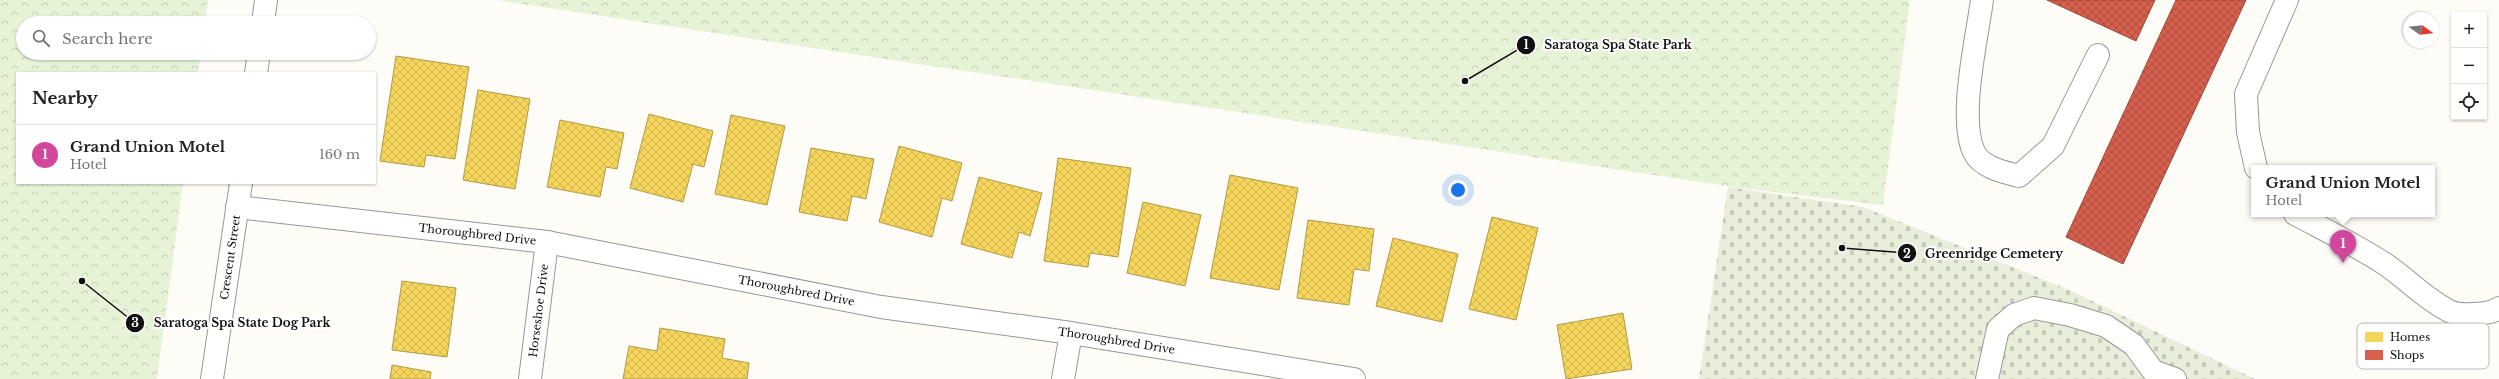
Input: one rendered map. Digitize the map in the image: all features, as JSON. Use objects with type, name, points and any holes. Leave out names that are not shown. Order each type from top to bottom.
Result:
[{"type":"street","points":[[264,16],[266,0]]},
{"type":"street","points":[[1982,0],[1967,124],[1975,153],[1993,169],[2019,176],[2053,146],[2098,55]]},
{"type":"street","points":[[2255,165],[2248,132],[2246,94],[2287,0]]},
{"type":"street","points":[[256,72],[258,60]]},
{"type":"street","name":"Crescent Street","points":[[212,379],[241,184]]},
{"type":"street","name":"Thoroughbred Drive","points":[[237,207],[547,242],[881,308],[1071,333],[1354,379]]},
{"type":"street","points":[[2301,217],[2359,247],[2391,269],[2423,295],[2450,312],[2468,315],[2499,308]]},
{"type":"street","name":"Horseshoe Drive","points":[[530,379],[547,242]]},
{"type":"street","points":[[1988,379],[1998,329],[2014,315],[2034,308],[2070,315],[2106,326],[2134,346],[2148,375],[2175,379]]},
{"type":"street","points":[[1064,379],[1071,333]]},
{"type":"green space","points":[[0,0],[208,0],[206,16],[16,16],[16,60],[200,60],[198,72],[16,72],[16,184],[183,184],[157,379],[0,379]]},
{"type":"green space","points":[[496,0],[1910,0],[1883,205],[1733,187]]},
{"type":"green space","points":[[1728,187],[1863,207],[2067,289],[2255,379],[1699,379]]},
{"type":"building: Homes","points":[[396,56],[469,67],[455,159],[426,155],[424,167],[380,161]]},
{"type":"building: Homes","points":[[478,90],[530,99],[515,189],[463,180]]},
{"type":"building: Homes","points":[[649,114],[713,131],[704,167],[693,164],[683,202],[630,188]]},
{"type":"building: Homes","points":[[731,115],[785,126],[767,205],[715,194]]},
{"type":"building: Homes","points":[[560,120],[624,133],[617,169],[606,167],[600,197],[547,187]]},
{"type":"building: Homes","points":[[899,146],[962,163],[952,201],[942,198],[932,237],[879,222]]},
{"type":"building: Homes","points":[[811,148],[874,159],[866,199],[852,196],[847,221],[799,212]]},
{"type":"building: Homes","points":[[1058,158],[1131,168],[1118,257],[1090,253],[1088,267],[1044,261]]},
{"type":"building: Homes","points":[[1230,175],[1298,188],[1279,290],[1210,278]]},
{"type":"building: Homes","points":[[979,177],[1042,193],[1030,236],[1019,232],[1012,258],[961,244]]},
{"type":"building: Homes","points":[[1143,202],[1201,215],[1185,286],[1127,273]]},
{"type":"building: Homes","points":[[1492,217],[1538,228],[1516,320],[1469,309]]},
{"type":"building: Homes","points":[[1308,220],[1374,229],[1369,271],[1354,269],[1349,305],[1297,298]]},
{"type":"building: Homes","points":[[1393,238],[1458,254],[1442,322],[1376,306]]},
{"type":"building: Homes","points":[[402,281],[456,288],[447,357],[392,350]]},
{"type":"building: Homes","points":[[1623,313],[1632,369],[1566,379],[1557,325]]},
{"type":"building: Homes","points":[[660,328],[725,339],[722,358],[749,363],[747,379],[623,379],[629,346],[657,351]]},
{"type":"building: Homes","points":[[392,365],[431,372],[430,379],[390,379]]},
{"type":"building: Shops","points":[[2047,0],[2155,0],[2136,41]]},
{"type":"building: Shops","points":[[2176,0],[2246,0],[2123,264],[2066,237]]},
{"type":"place","name":"Saratoga Spa State Park","points":[[1465,81]]},
{"type":"place","name":"Greenridge Cemetery","points":[[1842,248]]},
{"type":"place","name":"Grand Union Motel","points":[[2343,263]]},
{"type":"place","name":"Saratoga Spa State Dog Park","points":[[82,281]]}]
